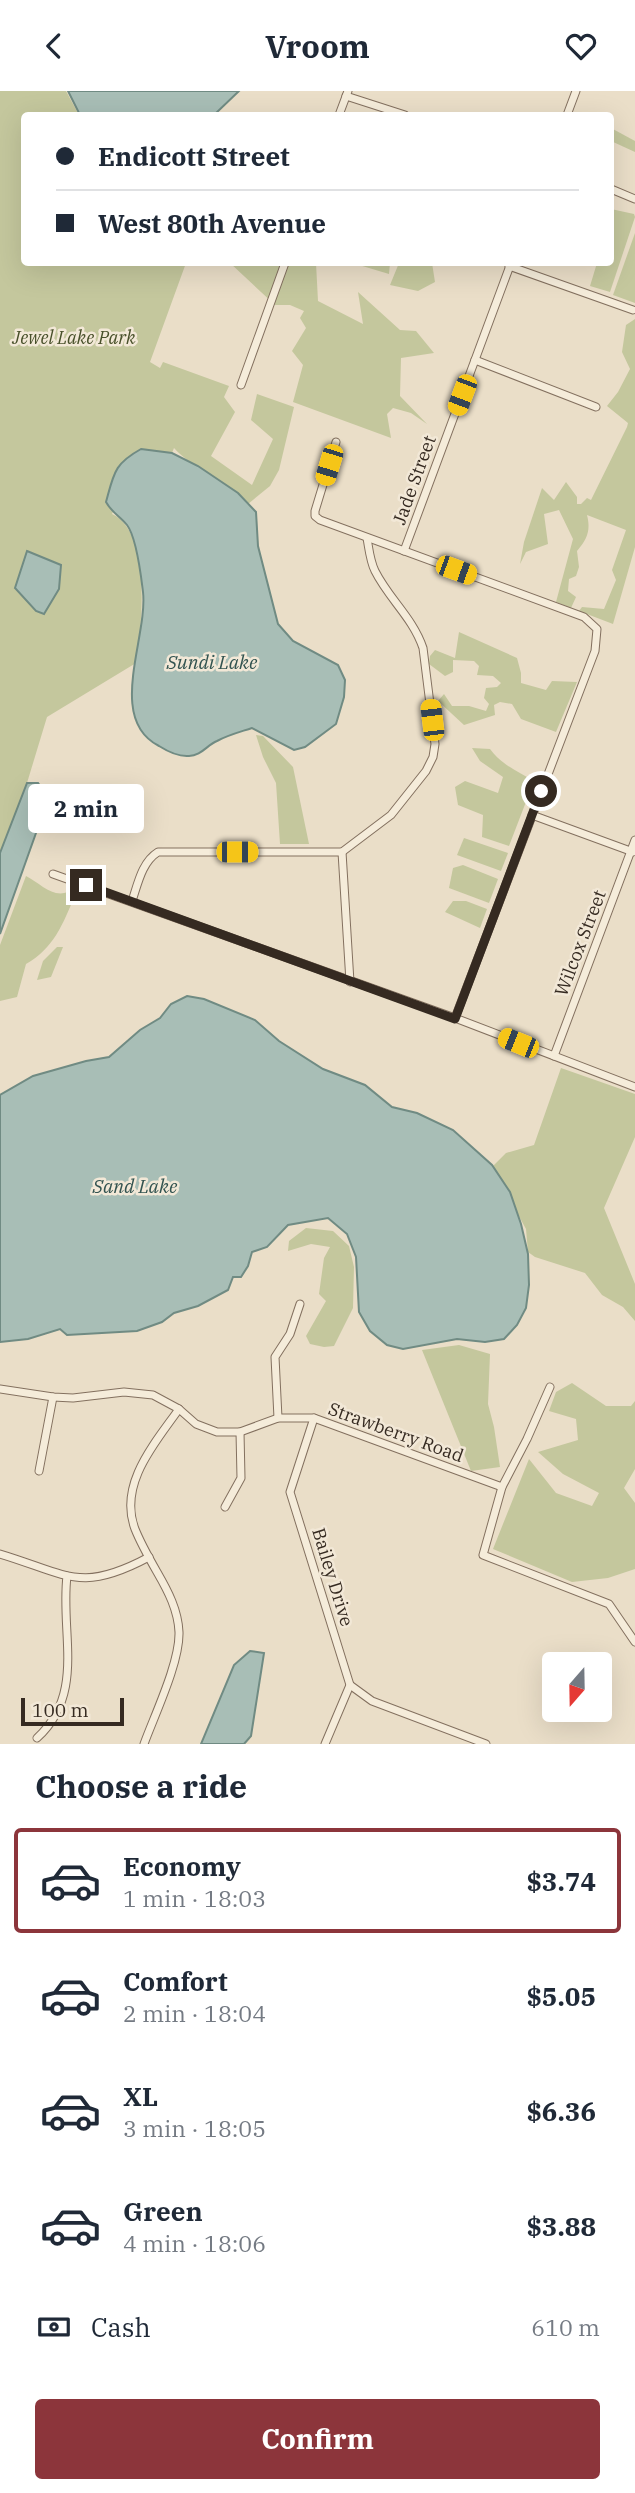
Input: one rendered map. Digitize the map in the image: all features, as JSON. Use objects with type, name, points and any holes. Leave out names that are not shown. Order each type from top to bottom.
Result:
[{"type":"street","points":[[568,112],[576,91]]},
{"type":"street","points":[[340,112],[347,94],[397,112]]},
{"type":"street","points":[[614,190],[635,199]]},
{"type":"street","points":[[241,385],[284,266]]},
{"type":"street","name":"Jade Street","points":[[404,551],[509,266]]},
{"type":"street","points":[[515,266],[633,310]]},
{"type":"street","points":[[475,360],[596,407]]},
{"type":"street","points":[[336,442],[315,516],[367,538],[584,617],[597,629],[595,651],[455,1019]]},
{"type":"street","points":[[132,901],[145,866],[150,857],[158,852],[342,852],[391,815],[426,771],[433,757],[435,744],[423,648],[418,632],[376,574],[367,538]]},
{"type":"street","points":[[532,815],[633,853]]},
{"type":"street","name":"Wilcox Street","points":[[554,1056],[633,853],[635,840]]},
{"type":"street","points":[[342,852],[350,982]]},
{"type":"street","points":[[53,874],[635,1087]]},
{"type":"street","points":[[0,1389],[73,1398],[124,1392],[153,1395],[179,1409],[196,1424],[217,1432],[240,1432],[278,1418],[275,1357],[290,1334],[300,1304]]},
{"type":"street","points":[[550,1387],[502,1487],[483,1555],[609,1604],[635,1642]]},
{"type":"street","points":[[38,1471],[53,1397]]},
{"type":"street","points":[[144,1744],[178,1651],[179,1634],[172,1602],[134,1527],[130,1504],[135,1480],[148,1452],[179,1409]]},
{"type":"street","name":"Strawberry Road","points":[[278,1418],[314,1418],[502,1487]]},
{"type":"street","name":"Bailey Drive","points":[[314,1418],[290,1492],[350,1685]]},
{"type":"street","points":[[225,1507],[241,1478],[240,1432]]},
{"type":"street","points":[[0,1554],[80,1579],[117,1573],[149,1557]]},
{"type":"street","points":[[37,1738],[48,1727],[68,1686],[69,1638],[65,1596],[67,1576]]},
{"type":"street","points":[[325,1744],[350,1685],[372,1701],[473,1742],[486,1744]]},
{"type":"green space","name":"Jewel Lake Park","points":[[0,91],[66,91],[77,112],[21,112],[21,266],[185,266],[150,362],[160,368],[163,362],[229,386],[224,397],[235,412],[211,456],[252,485],[273,439],[251,420],[257,394],[294,407],[279,470],[270,486],[248,504],[231,488],[174,448],[172,453],[141,449],[112,514],[125,524],[139,560],[142,605],[136,663],[47,717],[27,783],[0,853]]},
{"type":"green space","points":[[614,130],[635,141],[635,152],[614,142]]},
{"type":"green space","points":[[614,210],[634,214],[610,292],[590,286],[596,266],[614,266]]},
{"type":"green space","points":[[635,233],[635,303],[613,295]]},
{"type":"green space","points":[[233,266],[316,266],[318,301],[363,324],[358,292],[400,330],[416,331],[434,353],[401,358],[400,396],[427,424],[411,413],[393,408],[387,414],[391,438],[293,402],[303,365],[292,351],[306,328],[300,318],[304,311],[290,305],[275,305]]},
{"type":"green space","points":[[362,266],[390,266],[389,274]]},
{"type":"green space","points":[[398,266],[432,266],[435,282],[418,291],[390,285]]},
{"type":"green space","points":[[635,319],[635,547],[613,624],[579,611],[582,607],[604,609],[616,580],[612,570],[626,530],[587,515],[587,535],[577,551],[579,567],[576,576],[569,579],[568,591],[576,597],[571,608],[556,602],[573,539],[559,510],[544,514],[548,544],[526,552],[520,564],[524,542],[542,488],[554,500],[566,482],[577,497],[577,504],[587,498],[591,500],[627,427],[628,423],[607,406],[630,369],[622,352],[626,325]]},
{"type":"green space","points":[[459,632],[517,658],[521,683],[546,690],[552,681],[577,682],[556,732],[521,719],[512,704],[500,702],[494,705],[495,715],[464,725],[438,701],[444,694],[452,706],[469,706],[486,711],[489,704],[484,698],[486,688],[497,687],[501,683],[493,676],[477,675],[479,666],[474,661],[453,660],[453,672],[445,676],[429,664],[430,656],[435,650],[455,658]]},
{"type":"green space","points":[[256,735],[263,736],[293,767],[309,844],[280,844],[276,783]]},
{"type":"green space","points":[[472,748],[490,749],[516,771],[534,781],[509,846],[482,837],[483,815],[458,805],[455,787],[465,781],[498,793],[503,777],[480,761]]},
{"type":"green space","points":[[464,838],[508,853],[501,871],[457,855]]},
{"type":"green space","points":[[463,865],[498,879],[489,903],[449,888],[453,868]]},
{"type":"green space","points":[[26,876],[51,891],[75,895],[51,943],[26,964],[17,997],[0,1001],[0,945]]},
{"type":"green space","points":[[453,901],[466,901],[487,909],[480,928],[445,912]]},
{"type":"green space","points":[[57,947],[63,947],[51,977],[37,980],[43,961]]},
{"type":"green space","points":[[561,1068],[635,1094],[635,1137],[604,1208],[635,1284],[635,1321],[623,1307],[602,1295],[585,1273],[535,1257],[528,1252],[526,1229],[515,1209],[510,1192],[493,1166],[506,1153],[534,1145]]},
{"type":"green space","points":[[306,1228],[333,1231],[349,1246],[354,1267],[353,1308],[334,1346],[310,1344],[306,1336],[326,1301],[319,1294],[324,1258],[330,1247],[311,1244],[288,1251],[289,1241]]},
{"type":"green space","points":[[459,1345],[490,1354],[488,1404],[500,1467],[471,1471],[422,1350]]},
{"type":"green space","points":[[572,1383],[606,1406],[631,1406],[635,1401],[635,1469],[624,1488],[635,1503],[635,1569],[608,1578],[572,1582],[493,1549],[529,1459],[556,1493],[592,1506],[599,1493],[563,1474],[538,1452],[578,1440],[576,1419],[549,1411],[556,1392]]},
{"type":"water","points":[[68,91],[239,91],[217,112],[78,112]]},
{"type":"water","name":"Sundi Lake","points":[[141,449],[172,453],[198,466],[238,493],[256,512],[258,546],[278,624],[293,641],[338,665],[345,680],[344,697],[336,724],[305,747],[294,750],[252,728],[221,739],[193,756],[185,756],[166,750],[143,734],[135,717],[132,698],[143,611],[140,567],[127,525],[106,502],[116,470]]},
{"type":"water","points":[[27,551],[61,565],[59,589],[44,614],[36,611],[15,588]]},
{"type":"water","points":[[27,783],[38,783],[46,794],[36,833],[0,934],[0,853]]},
{"type":"water","name":"Sand Lake","points":[[187,996],[204,999],[255,1020],[279,1041],[323,1069],[365,1085],[392,1107],[417,1113],[453,1130],[492,1165],[510,1192],[528,1254],[529,1285],[526,1308],[517,1325],[504,1339],[485,1342],[457,1339],[403,1349],[387,1345],[370,1331],[359,1312],[356,1257],[347,1234],[328,1218],[288,1225],[267,1247],[252,1252],[248,1266],[241,1277],[233,1277],[228,1290],[198,1306],[174,1313],[162,1322],[137,1331],[67,1335],[60,1329],[28,1339],[0,1342],[0,1095],[33,1076],[109,1057],[140,1030],[160,1018],[171,1004]]},
{"type":"water","points":[[250,1651],[264,1653],[251,1736],[244,1744],[201,1744],[234,1665]]},
{"type":"route","points":[[86,885],[455,1019],[541,791]]}]
